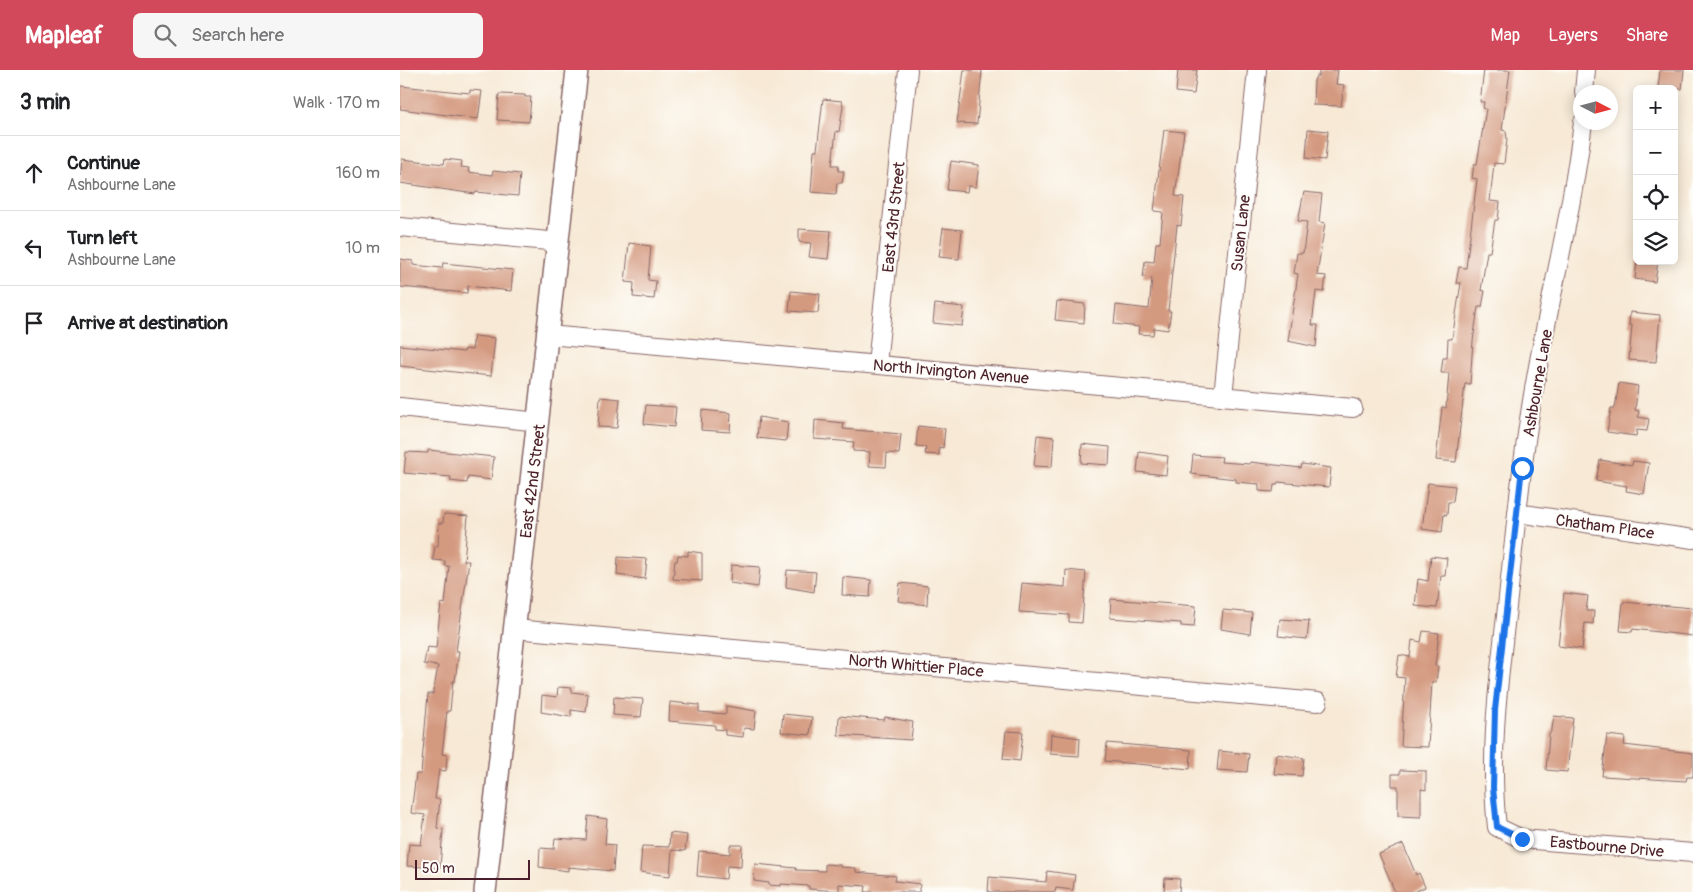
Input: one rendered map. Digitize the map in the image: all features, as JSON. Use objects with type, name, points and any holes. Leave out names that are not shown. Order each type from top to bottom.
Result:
[{"type":"street","name":"East 42nd Street","points":[[485,892],[577,70]]},
{"type":"street","name":"East 43rd Street","points":[[877,364],[908,70]]},
{"type":"street","name":"Susan Lane","points":[[1223,396],[1257,70]]},
{"type":"street","points":[[1585,85],[1586,70]]},
{"type":"street","name":"Ashbourne Lane","points":[[1522,839],[1497,827],[1493,788],[1495,710],[1517,513],[1537,373],[1570,212],[1582,130]]},
{"type":"street","points":[[400,227],[559,242]]},
{"type":"street","name":"North Irvington Avenue","points":[[548,335],[1353,408]]},
{"type":"street","points":[[400,407],[539,422]]},
{"type":"street","name":"Chatham Place","points":[[1517,513],[1693,539]]},
{"type":"street","name":"North Whittier Place","points":[[515,629],[1318,702]]},
{"type":"street","name":"Eastbourne Drive","points":[[1522,839],[1693,853]]},
{"type":"building","points":[[964,70],[982,70],[977,124],[957,123]]},
{"type":"building","points":[[1178,70],[1197,70],[1194,94],[1176,92]]},
{"type":"building","points":[[1319,70],[1338,70],[1336,84],[1344,85],[1341,106],[1313,105],[1314,81],[1316,76],[1319,76]]},
{"type":"building","points":[[1484,70],[1510,70],[1502,130],[1506,131],[1507,139],[1504,164],[1494,163],[1490,201],[1500,202],[1498,220],[1495,220],[1490,252],[1487,252],[1481,290],[1485,291],[1482,307],[1478,307],[1470,384],[1465,384],[1456,462],[1436,460],[1442,407],[1446,408],[1449,373],[1441,373],[1443,358],[1447,358],[1448,339],[1452,339],[1461,283],[1456,283],[1459,267],[1466,268],[1477,179],[1472,178],[1474,164],[1477,164],[1486,109],[1483,108],[1484,102],[1480,102]]},
{"type":"building","points":[[1660,70],[1684,70],[1682,89],[1678,89],[1678,85],[1658,85]]},
{"type":"building","points":[[400,86],[470,93],[470,90],[482,91],[478,119],[400,109]]},
{"type":"building","points":[[499,94],[531,97],[529,122],[497,120]]},
{"type":"building","points":[[823,99],[842,101],[843,106],[839,132],[836,131],[832,165],[839,165],[838,171],[844,171],[842,183],[837,183],[836,194],[811,192],[814,150],[817,150]]},
{"type":"building","points":[[1308,129],[1328,131],[1325,160],[1306,158]]},
{"type":"building","points":[[1164,130],[1184,132],[1175,196],[1184,197],[1181,226],[1177,225],[1168,311],[1171,311],[1168,330],[1154,328],[1153,335],[1138,334],[1139,327],[1114,324],[1116,305],[1149,309],[1152,278],[1143,277],[1145,261],[1154,262],[1156,243],[1160,243],[1163,212],[1154,211]]},
{"type":"building","points":[[402,159],[444,164],[445,159],[462,161],[461,167],[469,168],[468,172],[492,175],[493,171],[520,174],[518,196],[476,192],[475,194],[400,183]]},
{"type":"building","points":[[951,161],[979,165],[976,187],[968,186],[967,192],[947,190]]},
{"type":"building","points":[[1304,192],[1322,194],[1319,222],[1325,223],[1317,275],[1326,276],[1324,292],[1316,291],[1312,325],[1318,325],[1316,347],[1288,341],[1298,274],[1294,273],[1297,253],[1303,253],[1307,222],[1298,221]]},
{"type":"building","points":[[943,228],[962,230],[959,259],[939,257]]},
{"type":"building","points":[[799,229],[831,231],[828,259],[809,257],[811,243],[799,242]]},
{"type":"building","points":[[629,243],[651,246],[648,280],[656,281],[654,299],[633,297],[634,283],[625,282]]},
{"type":"building","points":[[400,259],[413,261],[413,265],[442,268],[443,263],[513,270],[511,291],[468,286],[467,293],[400,287]]},
{"type":"building","points":[[1637,265],[1657,265],[1655,282],[1635,279]]},
{"type":"building","points":[[791,291],[820,294],[818,313],[789,311]]},
{"type":"building","points":[[1057,301],[1085,304],[1084,323],[1055,320]]},
{"type":"building","points":[[935,304],[964,307],[962,326],[933,323]]},
{"type":"building","points":[[1630,312],[1660,315],[1656,362],[1629,360],[1632,325],[1629,325]]},
{"type":"building","points":[[474,336],[495,338],[491,376],[400,366],[400,345],[464,352],[465,349],[472,350]]},
{"type":"building","points":[[1619,383],[1638,386],[1635,410],[1639,411],[1638,417],[1649,419],[1647,431],[1637,430],[1636,436],[1607,432],[1611,408],[1615,408]]},
{"type":"building","points":[[600,397],[620,399],[617,428],[598,427]]},
{"type":"building","points":[[646,405],[676,407],[674,427],[644,424]]},
{"type":"building","points":[[702,410],[731,413],[730,432],[701,430]]},
{"type":"building","points":[[759,417],[788,422],[786,441],[757,438]]},
{"type":"building","points":[[815,420],[844,423],[843,429],[901,434],[899,454],[887,453],[886,467],[869,466],[870,452],[853,451],[854,442],[814,439]]},
{"type":"building","points":[[918,426],[945,429],[943,448],[939,447],[939,455],[925,454],[926,447],[916,446]]},
{"type":"building","points":[[1037,435],[1054,437],[1052,467],[1034,466]]},
{"type":"building","points":[[1082,444],[1110,447],[1109,465],[1081,463]]},
{"type":"building","points":[[428,450],[494,457],[491,480],[468,477],[467,483],[450,481],[451,477],[404,473],[406,452],[428,453]]},
{"type":"building","points":[[1139,452],[1168,456],[1166,475],[1137,472]]},
{"type":"building","points":[[1193,455],[1222,457],[1221,462],[1250,464],[1250,462],[1301,468],[1302,464],[1331,468],[1329,487],[1278,482],[1277,485],[1274,485],[1273,492],[1259,491],[1259,484],[1236,482],[1236,479],[1191,474]]},
{"type":"building","points":[[1600,460],[1632,465],[1633,461],[1649,463],[1644,494],[1626,491],[1627,486],[1596,481]]},
{"type":"building","points":[[1428,483],[1455,486],[1453,502],[1448,502],[1447,515],[1444,514],[1442,532],[1422,529]]},
{"type":"building","points":[[444,514],[468,516],[464,561],[469,561],[456,651],[459,651],[455,681],[453,681],[450,711],[447,711],[442,754],[447,755],[446,771],[439,770],[435,799],[440,799],[437,828],[443,829],[440,868],[407,866],[409,844],[421,845],[425,815],[411,813],[416,774],[421,774],[428,694],[433,694],[438,666],[424,664],[427,647],[436,648],[441,603],[445,604],[449,566],[445,566],[445,561],[433,560],[435,546],[438,546],[439,523],[443,523]]},
{"type":"building","points":[[688,551],[702,553],[702,581],[673,579],[675,561],[677,561],[678,555],[688,556]]},
{"type":"building","points":[[1431,556],[1447,558],[1445,576],[1441,576],[1437,608],[1415,606],[1418,579],[1428,581]]},
{"type":"building","points":[[618,557],[647,559],[645,579],[617,575]]},
{"type":"building","points":[[731,565],[760,567],[758,587],[730,583]]},
{"type":"building","points":[[787,570],[816,572],[814,592],[786,587]]},
{"type":"building","points":[[1066,570],[1086,572],[1082,623],[1069,622],[1069,615],[1019,612],[1022,583],[1065,587]]},
{"type":"building","points":[[843,577],[871,580],[870,597],[842,595]]},
{"type":"building","points":[[900,583],[928,586],[927,605],[898,601]]},
{"type":"building","points":[[1564,593],[1588,596],[1586,611],[1594,611],[1593,624],[1585,623],[1582,649],[1558,646]]},
{"type":"building","points":[[1111,599],[1196,606],[1194,627],[1181,626],[1181,623],[1110,618]]},
{"type":"building","points":[[1623,602],[1693,608],[1693,636],[1633,629],[1632,632],[1620,631]]},
{"type":"building","points":[[1223,610],[1252,613],[1250,634],[1221,629]]},
{"type":"building","points":[[1280,619],[1309,621],[1307,639],[1278,636]]},
{"type":"building","points":[[1423,631],[1439,633],[1435,666],[1438,666],[1436,682],[1432,682],[1428,747],[1401,746],[1405,678],[1396,677],[1399,655],[1410,657],[1412,640],[1421,642]]},
{"type":"building","points":[[558,687],[572,688],[572,692],[588,694],[586,712],[571,710],[571,717],[541,712],[542,695],[557,697]]},
{"type":"building","points":[[614,697],[643,699],[641,717],[613,715]]},
{"type":"building","points":[[670,702],[699,705],[699,712],[726,714],[726,706],[756,711],[754,729],[744,728],[743,737],[725,735],[725,730],[715,729],[715,725],[669,721]]},
{"type":"building","points":[[783,714],[812,717],[810,735],[781,732]]},
{"type":"building","points":[[839,716],[884,720],[885,717],[913,722],[911,740],[838,735]]},
{"type":"building","points":[[1554,716],[1573,718],[1567,772],[1546,770],[1549,735]]},
{"type":"building","points":[[1006,731],[1023,732],[1020,761],[1003,759]]},
{"type":"building","points":[[1051,734],[1080,738],[1079,756],[1050,754]]},
{"type":"building","points":[[1607,735],[1625,737],[1624,745],[1693,753],[1693,777],[1687,777],[1686,781],[1602,776]]},
{"type":"building","points":[[1107,743],[1191,750],[1190,769],[1105,761]]},
{"type":"building","points":[[1219,751],[1249,754],[1247,772],[1217,770]]},
{"type":"building","points":[[1276,754],[1304,758],[1302,776],[1274,774]]},
{"type":"building","points":[[1400,770],[1426,771],[1426,790],[1421,789],[1421,817],[1398,816],[1398,786],[1392,786],[1392,774],[1400,774]]},
{"type":"building","points":[[588,816],[607,819],[605,844],[615,845],[613,871],[568,867],[568,871],[539,867],[540,848],[554,849],[555,838],[586,840]]},
{"type":"building","points":[[670,833],[687,835],[685,851],[672,850],[670,876],[640,872],[642,846],[669,847]]},
{"type":"building","points":[[1403,844],[1416,875],[1419,873],[1425,887],[1413,892],[1395,892],[1379,854]]},
{"type":"building","points":[[730,845],[742,845],[741,867],[727,866],[726,879],[697,876],[699,851],[730,854]]},
{"type":"building","points":[[755,864],[796,868],[796,870],[825,871],[825,864],[840,865],[840,867],[856,868],[856,872],[896,876],[895,881],[920,884],[919,892],[865,892],[866,886],[839,884],[839,891],[809,889],[809,886],[769,885],[769,883],[754,881]]},
{"type":"building","points":[[1047,871],[1075,875],[1073,890],[1056,888],[1055,892],[988,892],[989,877],[1046,882]]},
{"type":"building","points":[[1165,878],[1180,879],[1179,892],[1164,892]]},
{"type":"route","points":[[1522,468],[1495,710],[1493,788],[1497,827],[1522,839]]}]
